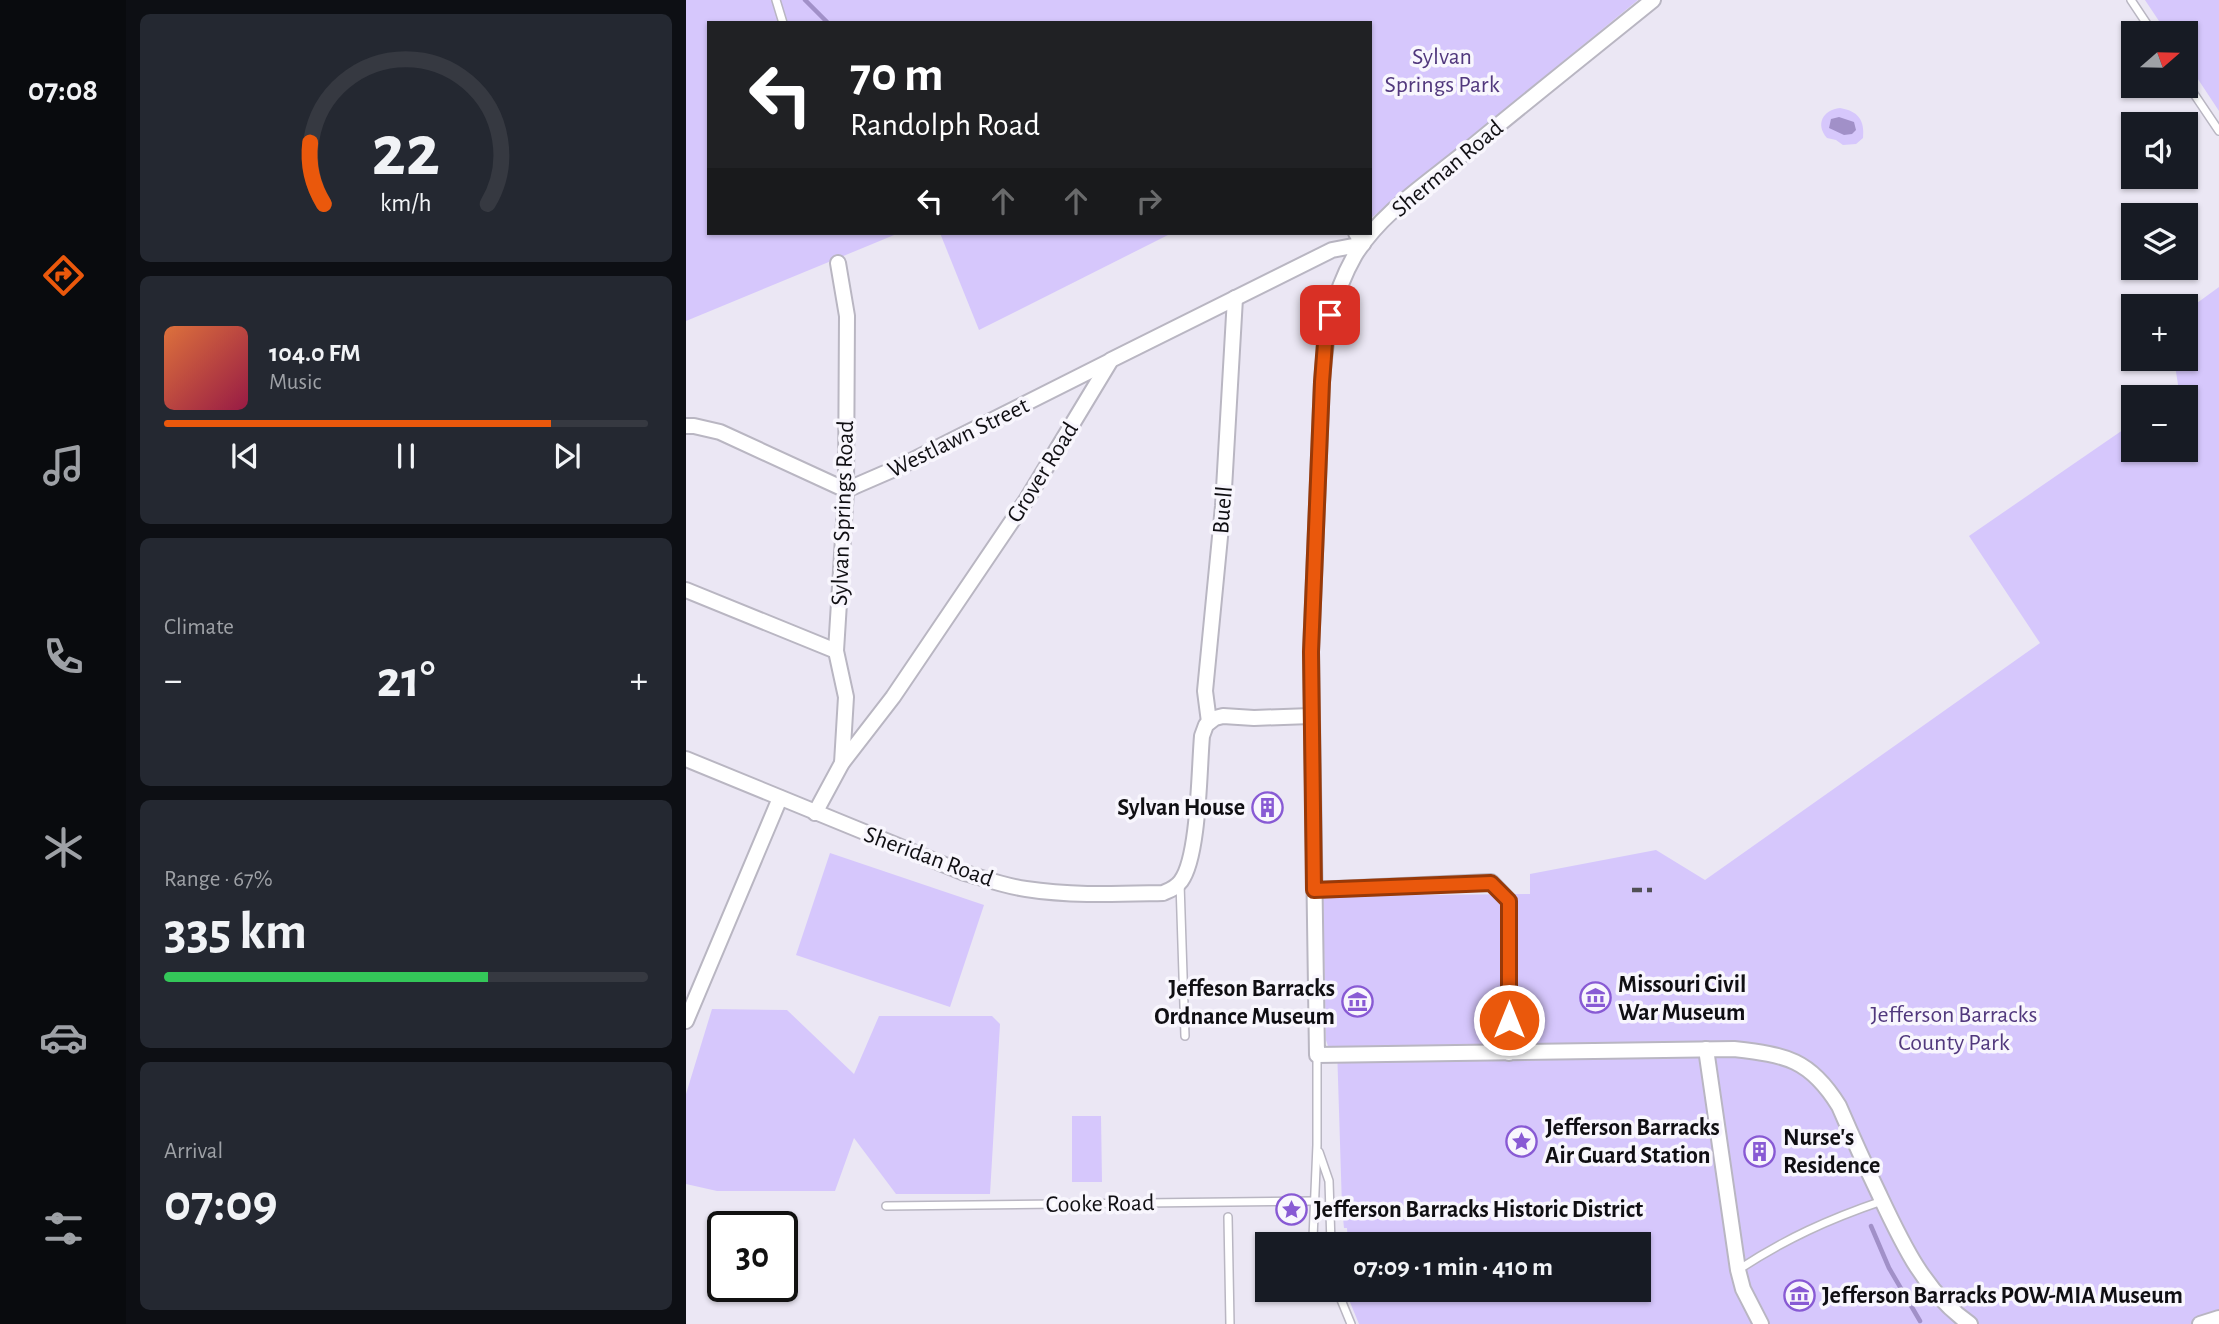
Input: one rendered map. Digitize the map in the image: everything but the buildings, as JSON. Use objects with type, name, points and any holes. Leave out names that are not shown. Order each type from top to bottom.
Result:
[{"type":"street","name":"Sherman Road","points":[[1372,232],[1411,196],[1653,0]]},
{"type":"street","name":"Sherman Road","points":[[1317,1055],[1311,640],[1325,343],[1330,315],[1359,238]]},
{"type":"street","points":[[1111,360],[1359,238]]},
{"type":"street","name":"Sylvan Springs Road","points":[[838,263],[847,316],[846,490],[836,651],[846,697],[842,763]]},
{"type":"street","name":"Buell","points":[[1209,722],[1205,691],[1223,506],[1235,298]]},
{"type":"street","name":"Westlawn Street","points":[[846,490],[900,467],[1111,360]]},
{"type":"street","name":"Grover Road","points":[[815,813],[842,763],[893,696],[1027,499],[1111,360]]},
{"type":"street","points":[[686,426],[720,432],[846,490]]},
{"type":"street","points":[[686,590],[836,651]]},
{"type":"street","points":[[1180,882],[1191,858],[1202,736],[1206,725],[1223,716],[1311,716]]},
{"type":"street","name":"Sheridan Road","points":[[686,759],[962,872],[1023,889],[1090,894],[1163,893],[1180,882]]},
{"type":"street","points":[[686,1021],[780,798]]},
{"type":"street","points":[[1314,890],[1491,883],[1509,901],[1509,1053]]},
{"type":"street","points":[[1706,1049],[1738,1270],[1743,1289],[1761,1324]]},
{"type":"street","points":[[1317,1055],[1734,1049],[1770,1053],[1802,1065],[1828,1088],[1839,1106],[1882,1201],[1919,1271],[1944,1304],[1970,1324]]},
{"type":"street","points":[[2200,1324],[2219,1318]]},
{"type":"lane","points":[[776,0],[782,21]]},
{"type":"lane","points":[[2131,0],[2145,21]]},
{"type":"lane","points":[[2197,98],[2219,131]]},
{"type":"lane","points":[[1180,882],[1185,1036]]},
{"type":"lane","name":"Sherman Road","points":[[1317,1055],[1317,1144]]},
{"type":"lane","points":[[1313,1232],[1317,1144]]},
{"type":"lane","points":[[1317,1144],[1329,1181],[1331,1232]]},
{"type":"lane","name":"Cooke Road","points":[[886,1206],[1314,1201]]},
{"type":"lane","points":[[1738,1270],[1769,1249],[1816,1226],[1882,1201]]},
{"type":"lane","points":[[1228,1217],[1230,1324]]},
{"type":"lane","points":[[1342,1302],[1351,1324]]},
{"type":"green space","name":"Sylvan Springs Park","points":[[686,0],[1638,0],[1372,217],[1372,21],[707,21],[707,235],[894,235],[686,321]]},
{"type":"green space","points":[[2145,0],[2219,0],[2219,111],[2198,79],[2198,21],[2159,21]]},
{"type":"green space","points":[[1840,108],[1856,114],[1861,121],[1863,138],[1856,144],[1843,145],[1827,138],[1823,133],[1821,123],[1825,115]]},
{"type":"green space","points":[[941,235],[1168,235],[979,330]]},
{"type":"green space","name":"Jefferson Barracks County Park","points":[[2219,287],[2219,1324],[1359,1324],[1350,1302],[1651,1302],[1651,1232],[1347,1232],[1347,1228],[1344,1228],[1342,1207],[1337,1047],[1328,1046],[1326,1040],[1323,896],[1530,894],[1530,874],[1656,850],[1705,880],[2040,643],[1969,536],[2121,431],[2121,462],[2198,462],[2198,385],[2178,385],[2176,371],[2198,371],[2198,302]]},
{"type":"green space","points":[[830,853],[984,905],[950,1007],[796,955]]},
{"type":"green space","points":[[712,1009],[787,1010],[854,1074],[879,1016],[992,1016],[1000,1024],[990,1194],[896,1194],[854,1138],[835,1191],[717,1191],[686,1184],[686,1094]]},
{"type":"green space","points":[[1072,1116],[1101,1116],[1102,1182],[1072,1182]]},
{"type":"shaded area","points":[[1839,117],[1854,122],[1856,130],[1852,134],[1844,135],[1829,128],[1831,119]]},
{"type":"waterway","points":[[805,0],[826,21]]},
{"type":"waterway","points":[[1871,1226],[1889,1268],[1920,1321]]},
{"type":"railway","points":[[1632,890],[1652,890]]},
{"type":"place","name":"Sylvan House","points":[[1268,807]]},
{"type":"place","name":"Missouri Civil War Museum","points":[[1595,998]]},
{"type":"place","name":"Jeffeson Barracks Ordnance Museum","points":[[1358,1002]]},
{"type":"place","name":"Jefferson Barracks Air Guard Station","points":[[1522,1141]]},
{"type":"place","name":"Nurse's Residence","points":[[1760,1151]]},
{"type":"place","name":"Jefferson Barracks Historic District","points":[[1291,1209]]},
{"type":"place","name":"Jefferson Barracks POW-MIA Museum","points":[[1799,1295]]},
{"type":"route","points":[[1330,315],[1322,382],[1311,652],[1314,890],[1491,883],[1509,901],[1509,1020]]}]
